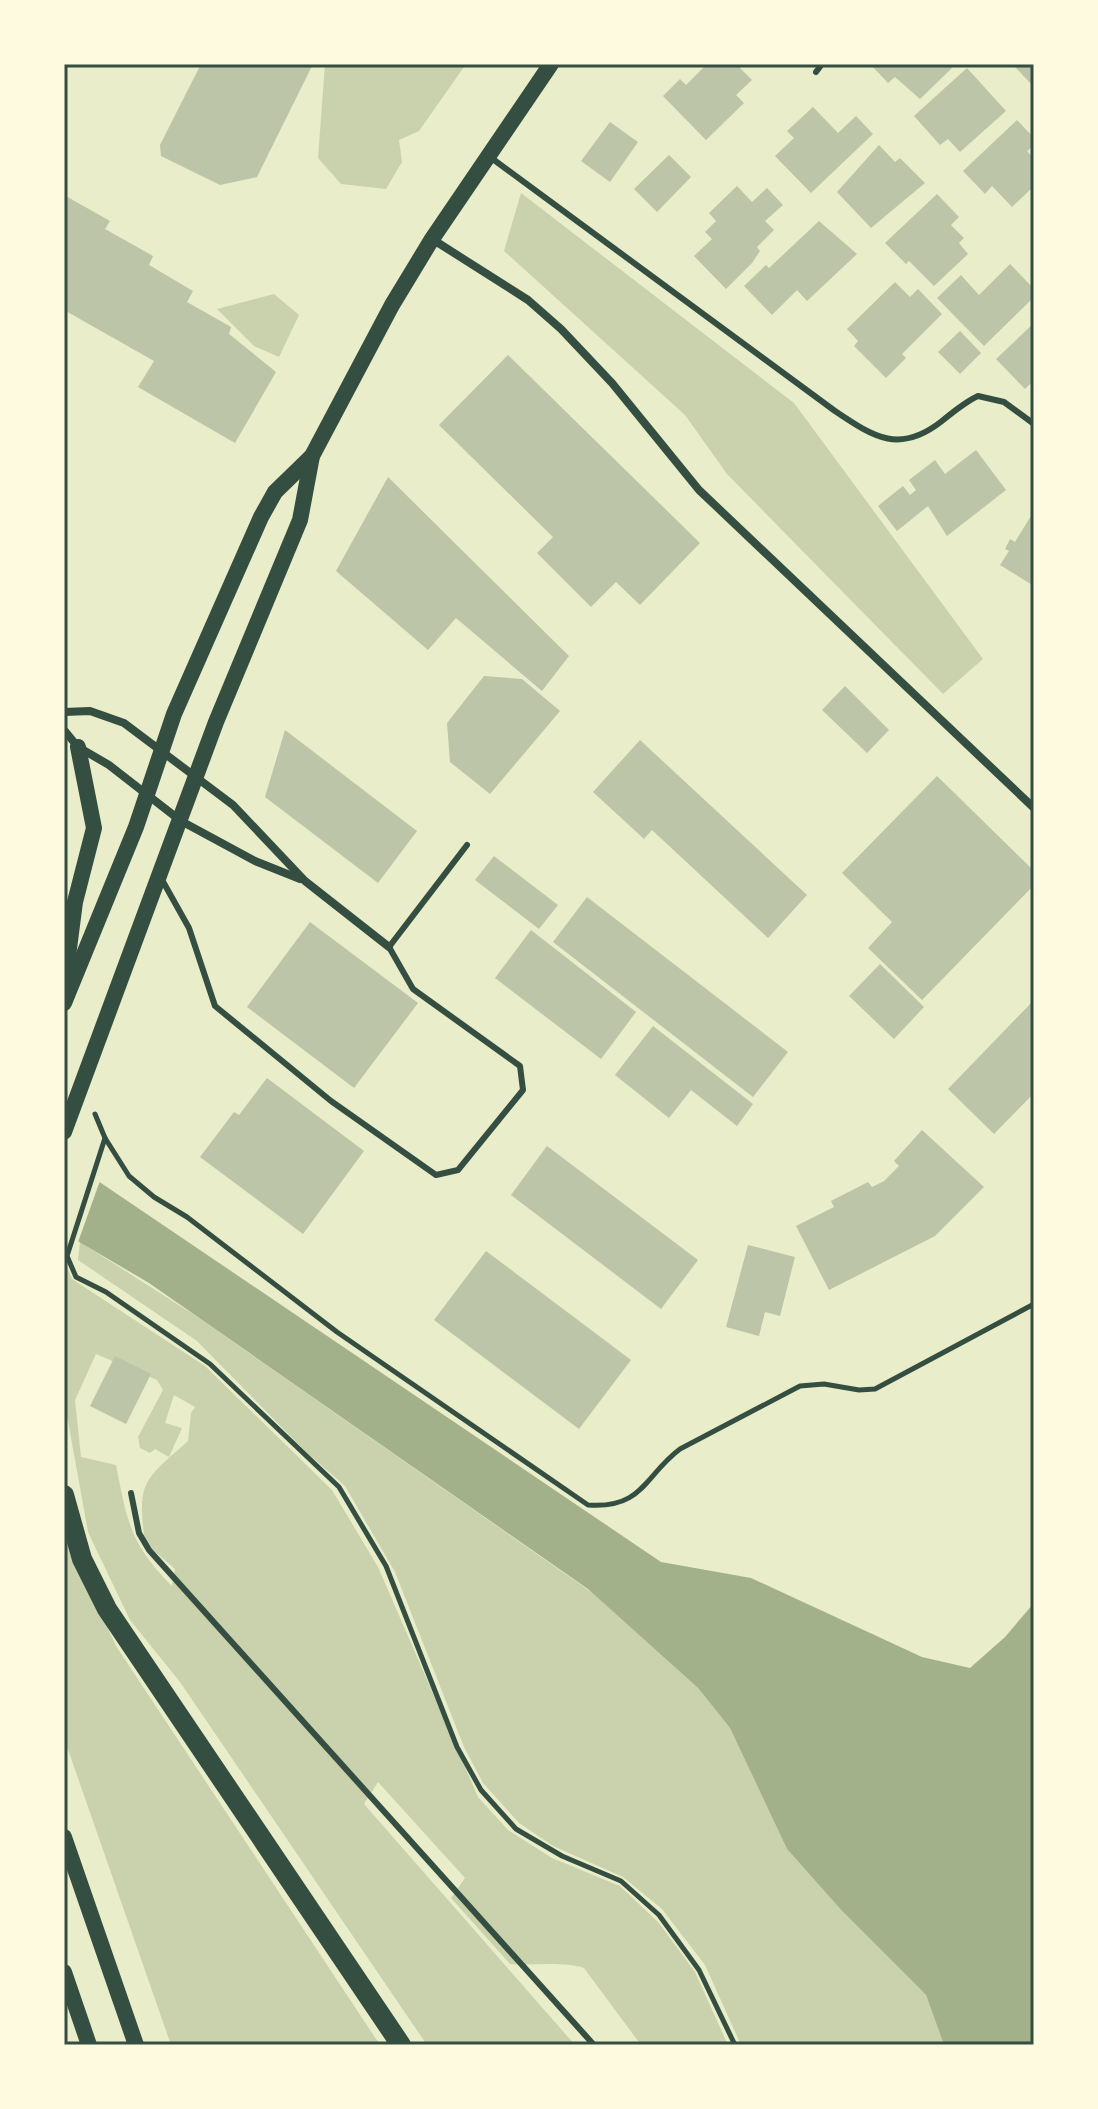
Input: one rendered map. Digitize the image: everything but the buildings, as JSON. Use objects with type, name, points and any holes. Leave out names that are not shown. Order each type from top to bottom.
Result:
[{"type":"highway","points":[[64,1495],[82,1559],[107,1609],[401,2045]]},
{"type":"main road","points":[[65,1128],[196,778],[300,520],[312,456],[371,342],[432,239],[551,64]]},
{"type":"main road","points":[[64,1003],[175,711],[261,517],[275,492],[312,456]]},
{"type":"main road","points":[[64,988],[75,902],[94,828],[78,747]]},
{"type":"main road","points":[[64,1837],[136,2045]]},
{"type":"main road","points":[[64,1972],[89,2045]]},
{"type":"street","points":[[432,239],[528,300],[561,329],[612,383],[699,490],[1034,808]]},
{"type":"street","points":[[64,712],[90,711],[124,723],[233,805],[305,881],[389,947]]},
{"type":"street","points":[[64,730],[78,747],[181,821],[255,861],[305,881]]},
{"type":"lane","points":[[816,72],[822,64]]},
{"type":"lane","points":[[487,155],[835,411],[872,434],[896,441],[910,440],[978,396],[1004,402],[1034,424]]},
{"type":"lane","points":[[161,878],[189,928],[215,1006],[331,1101],[436,1175],[447,1174],[458,1170],[523,1090],[520,1066],[413,989],[389,947],[467,845]]},
{"type":"lane","points":[[131,1493],[139,1533],[149,1550],[594,2045]]},
{"type":"path","points":[[82,1084],[105,1138],[129,1176],[154,1197],[187,1217],[350,1340],[588,1505],[614,1505],[634,1497],[649,1485],[663,1462],[707,1433],[800,1386],[824,1384],[859,1390],[875,1389],[1034,1304]]},
{"type":"path","points":[[105,1138],[67,1256],[76,1277],[106,1292],[210,1364],[339,1487],[386,1566],[457,1747],[481,1790],[516,1829],[562,1856],[621,1881],[659,1915],[699,1970],[735,2045]]},
{"type":"shaded area","points":[[325,64],[466,64],[419,131],[399,140],[402,162],[386,189],[341,184],[318,158]]},
{"type":"shaded area","points":[[521,193],[794,403],[983,659],[943,694],[727,474],[685,415],[504,251]]},
{"type":"shaded area","points":[[274,294],[299,315],[279,357],[254,346],[217,309]]},
{"type":"shaded area","points":[[64,1158],[661,1562],[751,1578],[922,1657],[970,1668],[1005,1637],[1034,1603],[1034,2045],[944,2045],[926,1995],[842,1911],[787,1849],[730,1728],[698,1688],[588,1589],[149,1283],[64,1233]]},
{"type":"shaded area","points":[[80,1242],[196,1316],[594,1594],[698,1688],[730,1728],[787,1849],[842,1911],[926,1995],[944,2045],[741,2045],[705,1965],[662,1909],[623,1877],[553,1846],[519,1823],[483,1783],[464,1747],[395,1572],[345,1486],[305,1451],[197,1341],[78,1260]]},
{"type":"shaded area","points":[[65,1261],[72,1279],[205,1366],[332,1490],[378,1567],[478,1797],[508,1830],[552,1858],[620,1886],[659,1923],[695,1972],[728,2045],[641,2045],[584,1968],[557,1964],[510,1964],[451,1898],[465,1878],[378,1782],[364,1804],[575,2045],[427,2045],[180,1682],[130,1620],[88,1532],[66,1410]],"holes":[[[96,1354],[157,1380],[163,1390],[138,1437],[140,1448],[150,1453],[155,1449],[169,1457],[182,1428],[165,1423],[174,1395],[195,1407],[191,1413],[188,1441],[161,1465],[143,1494],[145,1543],[175,1569],[172,1586],[147,1557],[132,1531],[116,1465],[81,1457],[75,1400]]]},
{"type":"shaded area","points":[[64,1534],[116,1646],[380,2045],[171,2045],[64,1738]]},
{"type":"pier","points":[[64,1154],[101,1178],[77,1245],[64,1237]]}]
